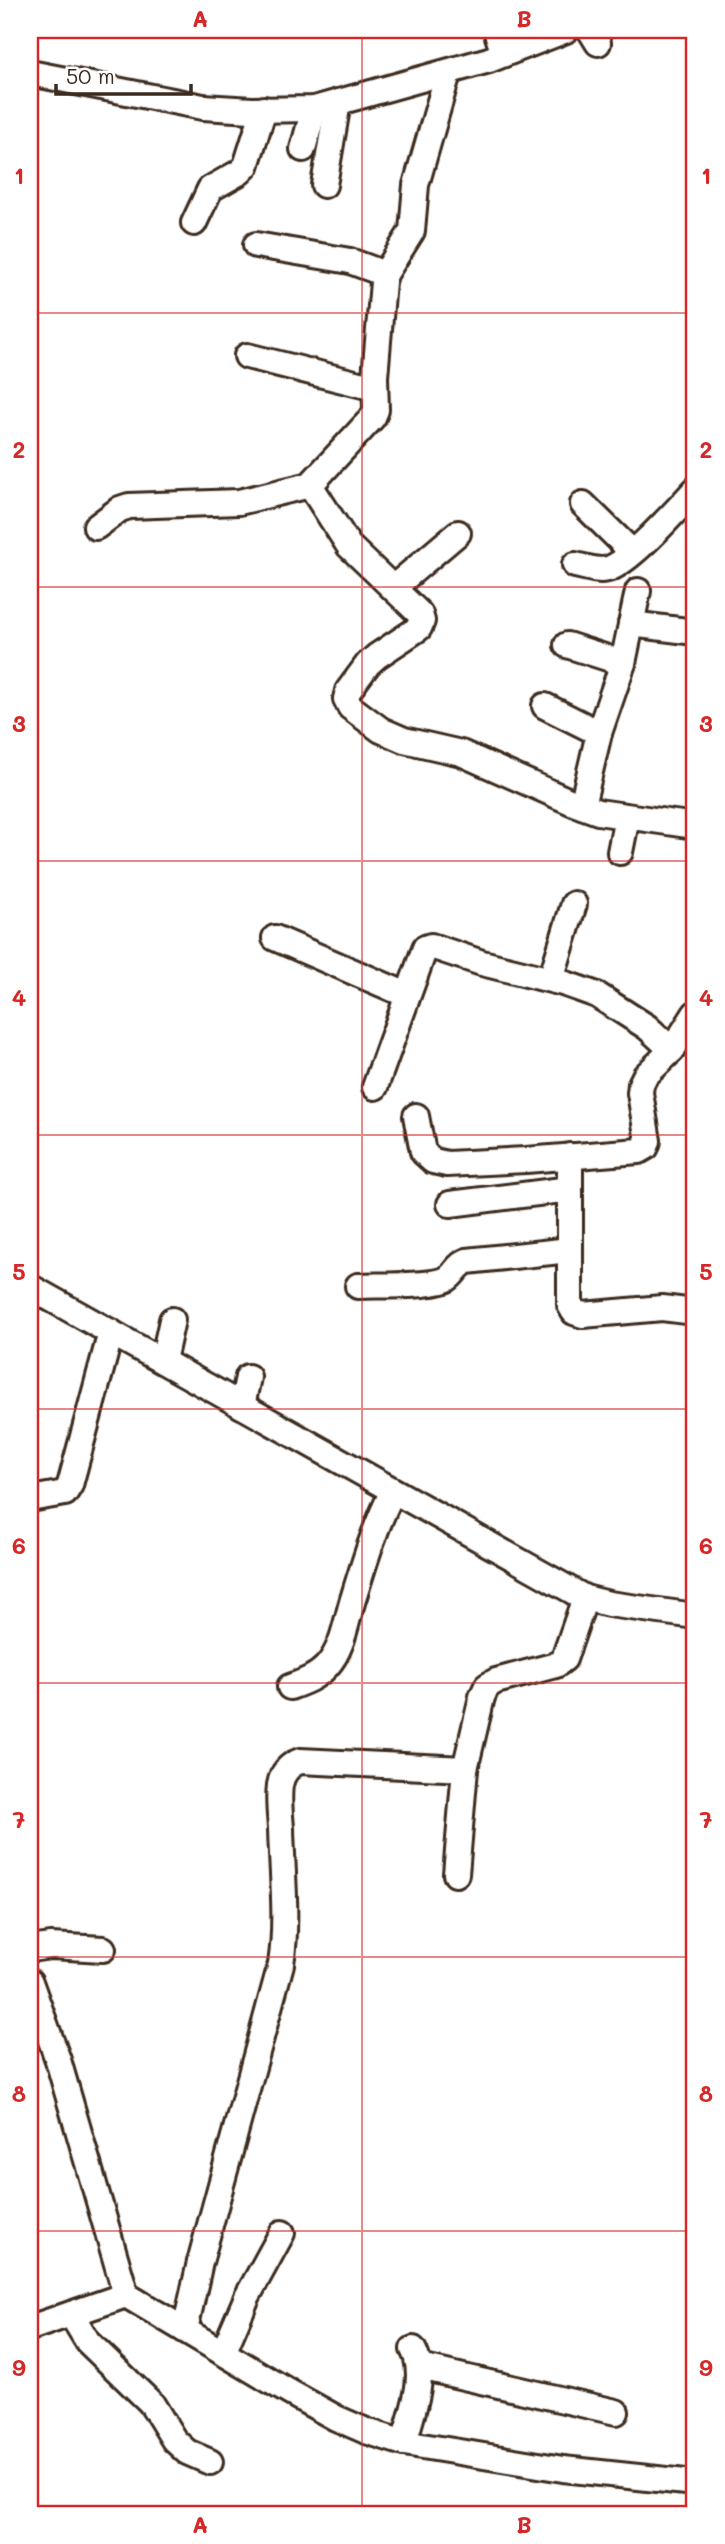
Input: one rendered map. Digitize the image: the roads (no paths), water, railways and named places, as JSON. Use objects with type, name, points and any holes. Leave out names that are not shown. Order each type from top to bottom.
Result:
[{"type":"street","points":[[30,73],[203,107],[314,109],[448,73],[500,42],[558,31]]},
{"type":"street","points":[[96,527],[120,509],[129,506],[239,502],[310,485],[373,417],[377,402],[375,388],[385,274],[412,232],[416,185],[448,73]]},
{"type":"street","points":[[324,185],[338,102]]},
{"type":"street","points":[[194,223],[210,189],[246,166],[264,109]]},
{"type":"street","points":[[303,149],[314,109]]},
{"type":"street","points":[[256,245],[350,261],[385,274]]},
{"type":"street","points":[[247,356],[375,388]]},
{"type":"street","points":[[310,485],[348,546],[420,614],[422,621],[419,628],[368,664],[348,691],[346,699],[350,707],[391,736],[461,753],[582,806],[627,817],[695,826]]},
{"type":"street","points":[[575,565],[595,570],[609,569],[632,552],[695,490]]},
{"type":"street","points":[[583,504],[632,552]]},
{"type":"street","points":[[394,589],[458,533]]},
{"type":"street","points":[[582,806],[599,733],[623,663],[638,591]]},
{"type":"street","points":[[631,624],[695,632]]},
{"type":"street","points":[[567,645],[623,663]]},
{"type":"street","points":[[545,706],[599,733]]},
{"type":"street","points":[[620,852],[627,817]]},
{"type":"street","points":[[551,979],[574,904]]},
{"type":"street","points":[[275,938],[407,995]]},
{"type":"street","points":[[375,1087],[425,948],[431,946],[482,963],[551,979],[597,995],[647,1027],[672,1050]]},
{"type":"street","points":[[416,1116],[423,1152],[433,1161],[447,1164],[639,1152],[646,1147],[648,1141],[641,1084],[645,1076],[672,1050],[695,1014]]},
{"type":"street","points":[[570,1156],[570,1305],[574,1312],[583,1315],[662,1308],[695,1312]]},
{"type":"street","points":[[450,1204],[570,1189]]},
{"type":"street","points":[[358,1286],[436,1282],[448,1278],[456,1268],[467,1261],[570,1250]]},
{"type":"street","points":[[30,1287],[585,1598],[695,1616]]},
{"type":"street","points":[[163,1361],[172,1320]]},
{"type":"street","points":[[30,1499],[65,1493],[70,1485],[111,1332]]},
{"type":"street","points":[[242,1406],[248,1377]]},
{"type":"street","points":[[290,1687],[319,1673],[335,1655],[341,1643],[364,1563],[393,1491]]},
{"type":"street","points":[[456,1874],[465,1769],[487,1686],[496,1681],[556,1665],[564,1659],[585,1598]]},
{"type":"street","points":[[186,2330],[200,2262],[281,1964],[284,1940],[280,1784],[283,1776],[293,1764],[300,1761],[465,1769]]},
{"type":"street","points":[[30,1948],[51,1946],[103,1949]]},
{"type":"street","points":[[30,1982],[58,2060],[126,2295],[336,2418],[404,2443],[563,2469],[695,2483]]},
{"type":"street","points":[[223,2353],[247,2297],[282,2233]]},
{"type":"street","points":[[30,2328],[126,2295]]},
{"type":"street","points":[[71,2314],[88,2342],[152,2404],[174,2440],[187,2452],[210,2462]]},
{"type":"street","points":[[404,2443],[416,2358],[616,2412]]}]
